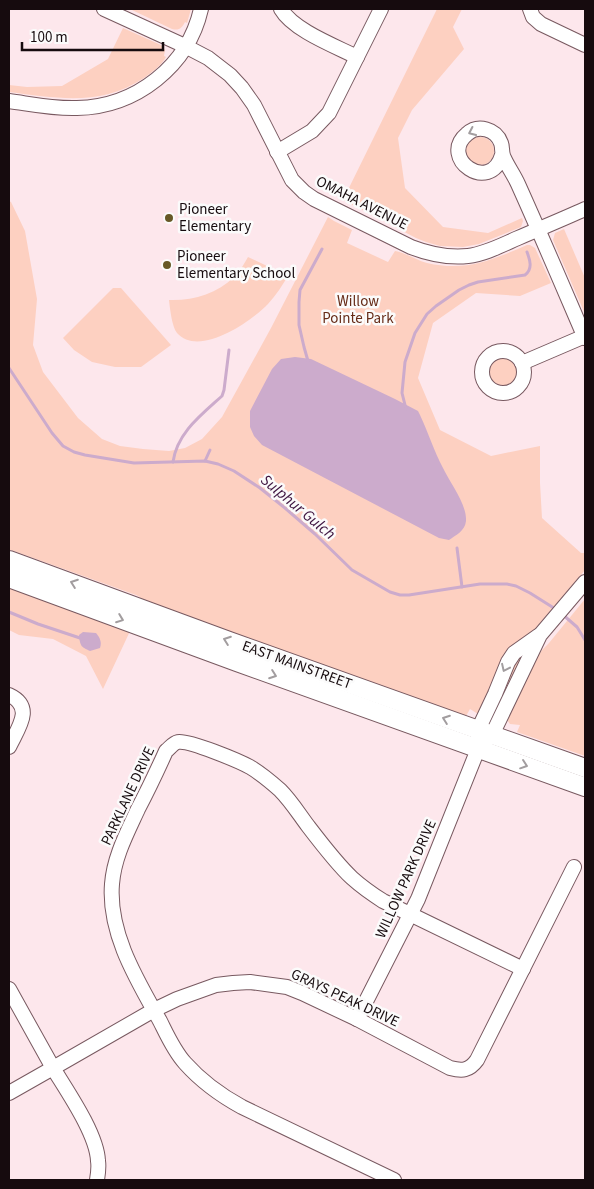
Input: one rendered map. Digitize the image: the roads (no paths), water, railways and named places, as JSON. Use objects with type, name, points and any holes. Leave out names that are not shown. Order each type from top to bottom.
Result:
[{"type":"main road","name":"EAST MAINSTREET","points":[[9,560],[585,768]]},
{"type":"main road","name":"EAST MAINSTREET","points":[[9,578],[585,787]]},
{"type":"street","name":"OMAHA AVENUE","points":[[104,9],[186,46],[217,65],[236,80],[254,105],[292,180],[300,189],[310,196],[411,247],[424,252],[446,256],[470,256],[496,247],[585,209]]},
{"type":"street","points":[[9,101],[59,108],[78,108],[115,102],[137,93],[168,70],[186,46],[194,31],[201,9]]},
{"type":"street","points":[[281,9],[288,19],[302,30],[357,57]]},
{"type":"street","points":[[277,152],[312,130],[322,121],[335,103],[381,9]]},
{"type":"street","points":[[530,9],[533,17],[541,24],[585,44]]},
{"type":"street","points":[[502,155],[512,172],[538,229],[585,337],[522,363]]},
{"type":"street","name":"WILLOW PARK DRIVE","points":[[358,1019],[432,867],[484,732],[540,635],[585,582]]},
{"type":"street","points":[[9,695],[27,706],[9,746]]},
{"type":"street","name":"PARKLANE DRIVE","points":[[394,1180],[242,1107],[212,1088],[183,1061],[154,1010],[122,946],[114,915],[112,883],[120,847],[166,751],[177,743],[189,743],[249,767],[280,791],[295,807],[306,824],[351,877],[383,901],[522,970]]},
{"type":"street","name":"GRAYS PEAK DRIVE","points":[[9,1093],[154,1010],[177,999],[216,986],[250,982],[287,987],[302,992],[358,1019],[450,1068],[460,1071],[467,1069],[474,1065],[477,1060],[574,867]]},
{"type":"street","points":[[9,989],[87,1125],[95,1144],[98,1160],[97,1180]]},
{"type":"waterway","points":[[308,361],[299,325],[300,290],[322,249]]},
{"type":"waterway","points":[[406,409],[402,393],[405,362],[415,333],[427,314],[459,290],[469,285],[525,275],[530,267],[527,252]]},
{"type":"waterway","points":[[173,462],[179,442],[185,433],[222,396],[229,350]]},
{"type":"waterway","name":"Sulphur Gulch","points":[[9,368],[52,433],[63,446],[85,455],[134,463],[205,461],[234,471],[260,488],[285,508],[352,570],[390,592],[409,595],[480,584],[507,584],[530,593],[557,610]]},
{"type":"waterway","points":[[205,461],[210,450]]},
{"type":"waterway","points":[[457,548],[462,587]]},
{"type":"waterway","points":[[9,612],[83,639]]},
{"type":"waterway","name":"Sulphur Gulch","points":[[562,614],[577,627],[585,640]]},
{"type":"place","name":"Pioneer Elementary","points":[[169,218]]},
{"type":"place","name":"Pioneer Elementary School","points":[[167,265]]},
{"type":"park label","name":"Willow Pointe Park","points":[[358,310]]}]
